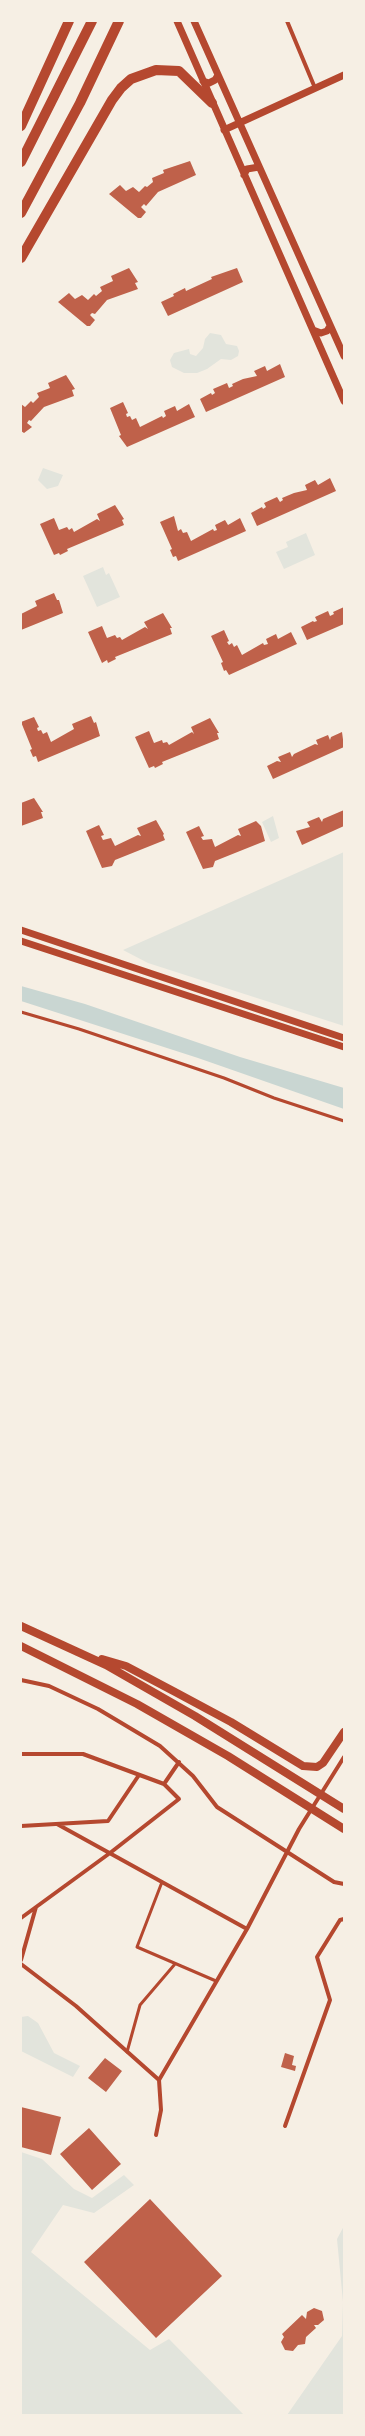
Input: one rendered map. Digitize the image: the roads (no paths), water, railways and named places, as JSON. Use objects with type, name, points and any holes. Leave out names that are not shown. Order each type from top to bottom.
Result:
[{"type":"highway","points":[[21,126],[69,21]]},
{"type":"highway","points":[[21,162],[92,21]]},
{"type":"highway","points":[[21,213],[119,21]]},
{"type":"highway","points":[[21,258],[112,100],[120,88],[131,79],[156,70],[179,72],[212,103]]},
{"type":"main road","points":[[21,1626],[79,1652],[195,1716],[306,1784],[344,1810]]},
{"type":"main road","points":[[21,1646],[137,1704],[296,1798],[344,1829]]},
{"type":"main road","points":[[79,1652],[126,1666],[231,1722],[303,1766],[317,1767],[323,1763],[344,1732]]},
{"type":"street","points":[[177,21],[344,401]]},
{"type":"street","points":[[194,21],[344,356]]},
{"type":"street","points":[[287,21],[315,88]]},
{"type":"street","points":[[203,81],[215,80],[218,75]]},
{"type":"street","points":[[224,130],[344,75]]},
{"type":"street","points":[[244,175],[247,169],[259,167]]},
{"type":"street","points":[[313,330],[321,333],[327,331],[330,326]]},
{"type":"street","points":[[21,930],[344,1038]]},
{"type":"street","points":[[21,941],[344,1047]]},
{"type":"street","points":[[21,1680],[49,1686],[98,1709],[160,1746],[193,1776],[216,1807],[334,1882],[344,1884]]},
{"type":"street","points":[[21,1754],[83,1754],[164,1784],[179,1799],[110,1854],[21,1918]]},
{"type":"street","points":[[156,2135],[161,2110],[159,2080],[247,1928],[288,1854],[299,1829],[344,1758]]},
{"type":"street","points":[[164,1784],[179,1762]]},
{"type":"street","points":[[21,1826],[108,1821],[140,1775]]},
{"type":"street","points":[[57,1824],[247,1928]]},
{"type":"street","points":[[21,1960],[36,1907]]},
{"type":"street","points":[[285,2126],[330,2000],[317,1957],[340,1920],[344,1918]]},
{"type":"street","points":[[21,1964],[76,2006],[159,2080]]},
{"type":"lane","points":[[21,1012],[78,1028],[224,1078],[274,1098],[344,1121]]},
{"type":"lane","points":[[162,1882],[137,1946],[216,1981]]},
{"type":"lane","points":[[127,2052],[140,2004],[175,1964]]}]
